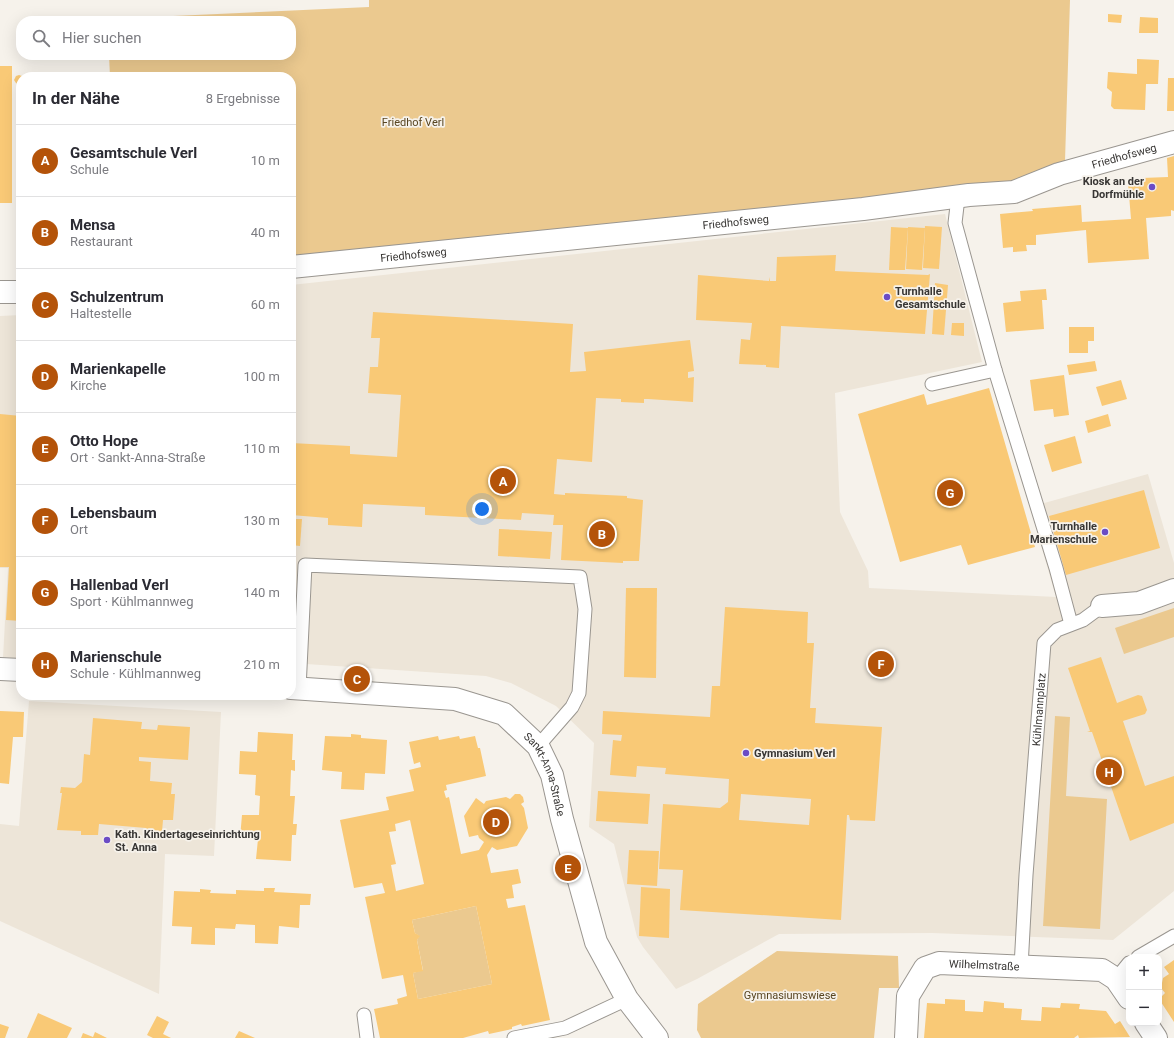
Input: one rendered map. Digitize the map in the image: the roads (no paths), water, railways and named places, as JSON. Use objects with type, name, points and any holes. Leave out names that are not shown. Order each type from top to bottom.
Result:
[{"type":"street","name":"Friedhofsweg","points":[[296,266],[848,210],[963,195],[1014,192],[1059,174],[1174,142]]},
{"type":"street","points":[[0,292],[16,292]]},
{"type":"street","points":[[1102,606],[1139,603],[1174,590]]},
{"type":"street","points":[[0,668],[16,670]]},
{"type":"street","name":"Sankt-Anna-Straße","points":[[296,688],[455,699],[504,714],[538,746],[552,775],[562,819],[596,942],[627,998],[652,1036]]},
{"type":"street","name":"Wilhelmstraße","points":[[906,1038],[908,996],[925,968],[940,963],[1123,971],[1127,990]]},
{"type":"street","points":[[1148,1026],[1156,1038]]},
{"type":"lane","points":[[963,195],[957,206],[955,223],[995,370],[1056,568],[1071,624]]},
{"type":"lane","points":[[932,384],[995,370]]},
{"type":"lane","points":[[296,676],[305,565],[580,577],[586,609],[579,693],[572,707],[538,746]]},
{"type":"lane","name":"Kühlmannplatz","points":[[1021,967],[1028,847],[1044,643],[1057,630],[1083,620],[1102,606]]},
{"type":"lane","points":[[1143,954],[1174,936]]},
{"type":"lane","points":[[514,1038],[565,1028],[627,998]]},
{"type":"lane","points":[[364,1015],[367,1038]]},
{"type":"place","name":"Kiosk an der Dorfmühle","points":[[1152,187]]},
{"type":"place","name":"Turnhalle Gesamtschule","points":[[887,297]]},
{"type":"place","name":"Gesamtschule Verl","points":[[503,481]]},
{"type":"place","name":"Hallenbad Verl","points":[[950,493]]},
{"type":"place","name":"Turnhalle Marienschule","points":[[1105,532]]},
{"type":"place","name":"Mensa","points":[[602,534]]},
{"type":"place","name":"Lebensbaum","points":[[881,664]]},
{"type":"place","name":"Schulzentrum","points":[[357,679]]},
{"type":"place","name":"Gymnasium Verl","points":[[746,753]]},
{"type":"place","name":"Marienschule","points":[[1109,772]]},
{"type":"place","name":"Marienkapelle","points":[[496,822]]},
{"type":"place","name":"Kath. Kindertageseinrichtung St. Anna","points":[[107,840]]},
{"type":"place","name":"Otto Hope","points":[[568,868]]},
{"type":"park label","name":"Friedhof Verl","points":[[413,122]]},
{"type":"park label","name":"Gymnasiumswiese","points":[[790,995]]}]
